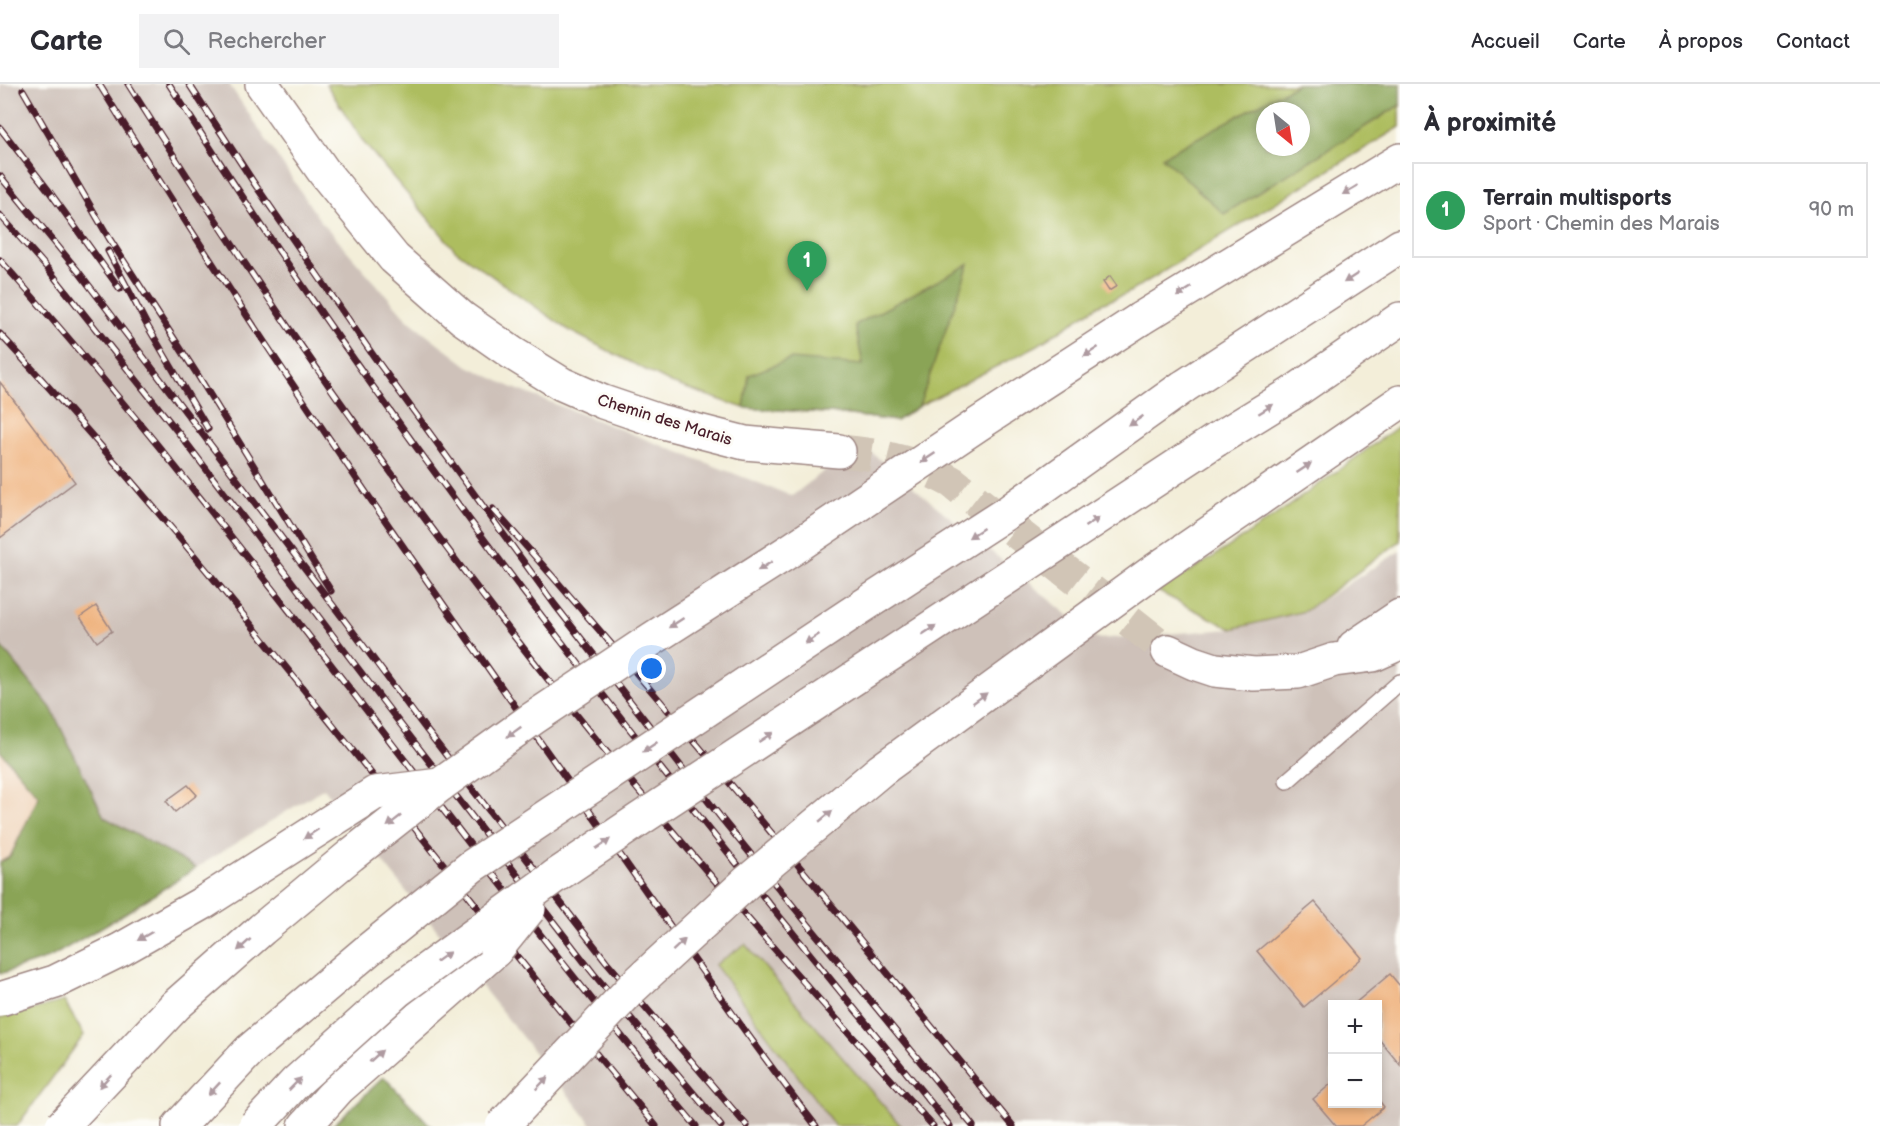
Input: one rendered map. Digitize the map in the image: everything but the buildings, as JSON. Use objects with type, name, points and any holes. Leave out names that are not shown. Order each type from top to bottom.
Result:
[{"type":"main road","name":"Chemin des Marais","points":[[262,84],[324,172],[394,258],[462,318],[512,353],[562,384],[603,402],[659,421],[745,443],[839,451]]},
{"type":"main road","points":[[62,1126],[176,1005],[262,929],[351,855],[441,785],[532,719],[1140,320],[1400,160]]},
{"type":"main road","points":[[179,1126],[249,1051],[472,866],[1011,510],[1183,387],[1400,246]]},
{"type":"main road","points":[[255,1126],[296,1082],[397,991],[554,877],[1216,440],[1291,394],[1400,319]]},
{"type":"main road","points":[[502,1126],[633,987],[747,882],[881,770],[1151,573],[1400,402]]},
{"type":"main road","points":[[1334,660],[1400,616]]},
{"type":"main road","points":[[1168,651],[1215,670],[1254,674],[1298,672],[1334,660],[1373,655],[1400,643]]},
{"type":"main road","points":[[0,999],[55,982],[120,950],[203,903],[375,793],[441,785]]},
{"type":"main road","points":[[304,1126],[339,1088],[496,950],[554,877]]},
{"type":"lane","points":[[1287,781],[1400,682]]},
{"type":"shaded area","points":[[0,84],[229,84],[319,219],[408,320],[468,366],[511,387],[792,496],[860,443],[1097,639],[1232,629],[1305,611],[1400,551],[1400,1126],[593,1126],[324,788],[196,868],[57,792],[0,720]]},
{"type":"shaded area","points":[[0,720],[57,792],[10,857],[0,862]]},
{"type":"green space","points":[[326,84],[1400,84],[1314,158],[1400,105],[1400,127],[1128,293],[1099,305],[1038,345],[919,406],[896,421],[843,414],[744,408],[671,383],[570,331],[455,250],[364,143]]},
{"type":"green space","points":[[1297,84],[1400,84],[1400,105],[1224,214],[1162,157],[1256,106],[1256,156],[1310,156],[1310,102],[1264,102]]},
{"type":"green space","points":[[969,264],[919,406],[896,421],[843,414],[744,408],[749,375],[790,359],[863,365],[855,325]]},
{"type":"green space","points":[[1400,425],[1400,541],[1305,611],[1232,629],[1157,591],[1250,532]]},
{"type":"green space","points":[[0,645],[51,708],[104,817],[196,868],[51,957],[0,974],[0,862],[10,857],[39,796],[0,751]]},
{"type":"green space","points":[[745,944],[901,1126],[835,1126],[715,965]]},
{"type":"green space","points":[[64,1001],[84,1035],[17,1126],[0,1126],[0,1018]]},
{"type":"green space","points":[[384,1077],[431,1126],[332,1126]]},
{"type":"tunnel","points":[[839,451],[897,460],[925,469],[952,482],[1168,651]]},
{"type":"railway","points":[[99,84],[213,264],[391,529],[694,960],[816,1126]]},
{"type":"railway","points":[[128,84],[217,222],[309,358],[404,491],[503,622],[659,815],[822,1003],[933,1126]]},
{"type":"railway","points":[[169,84],[303,287],[492,550],[692,808],[950,1126]]},
{"type":"railway","points":[[189,84],[256,186],[375,358],[555,605],[722,819],[973,1126]]},
{"type":"railway","points":[[23,90],[109,238],[197,374],[331,591]]},
{"type":"railway","points":[[0,128],[120,289]]},
{"type":"railway","points":[[0,176],[78,271],[428,732],[606,961],[747,1126]]},
{"type":"railway","points":[[0,215],[48,269],[181,436],[593,973],[721,1126]]},
{"type":"railway","points":[[108,251],[148,327],[208,429]]},
{"type":"railway","points":[[0,260],[179,472],[521,910],[696,1126]]},
{"type":"railway","points":[[0,334],[70,411],[204,567],[656,1126]]},
{"type":"railway","points":[[493,509],[821,892],[1013,1126]]},
{"type":"place","name":"Terrain multisports","points":[[807,291]]}]
